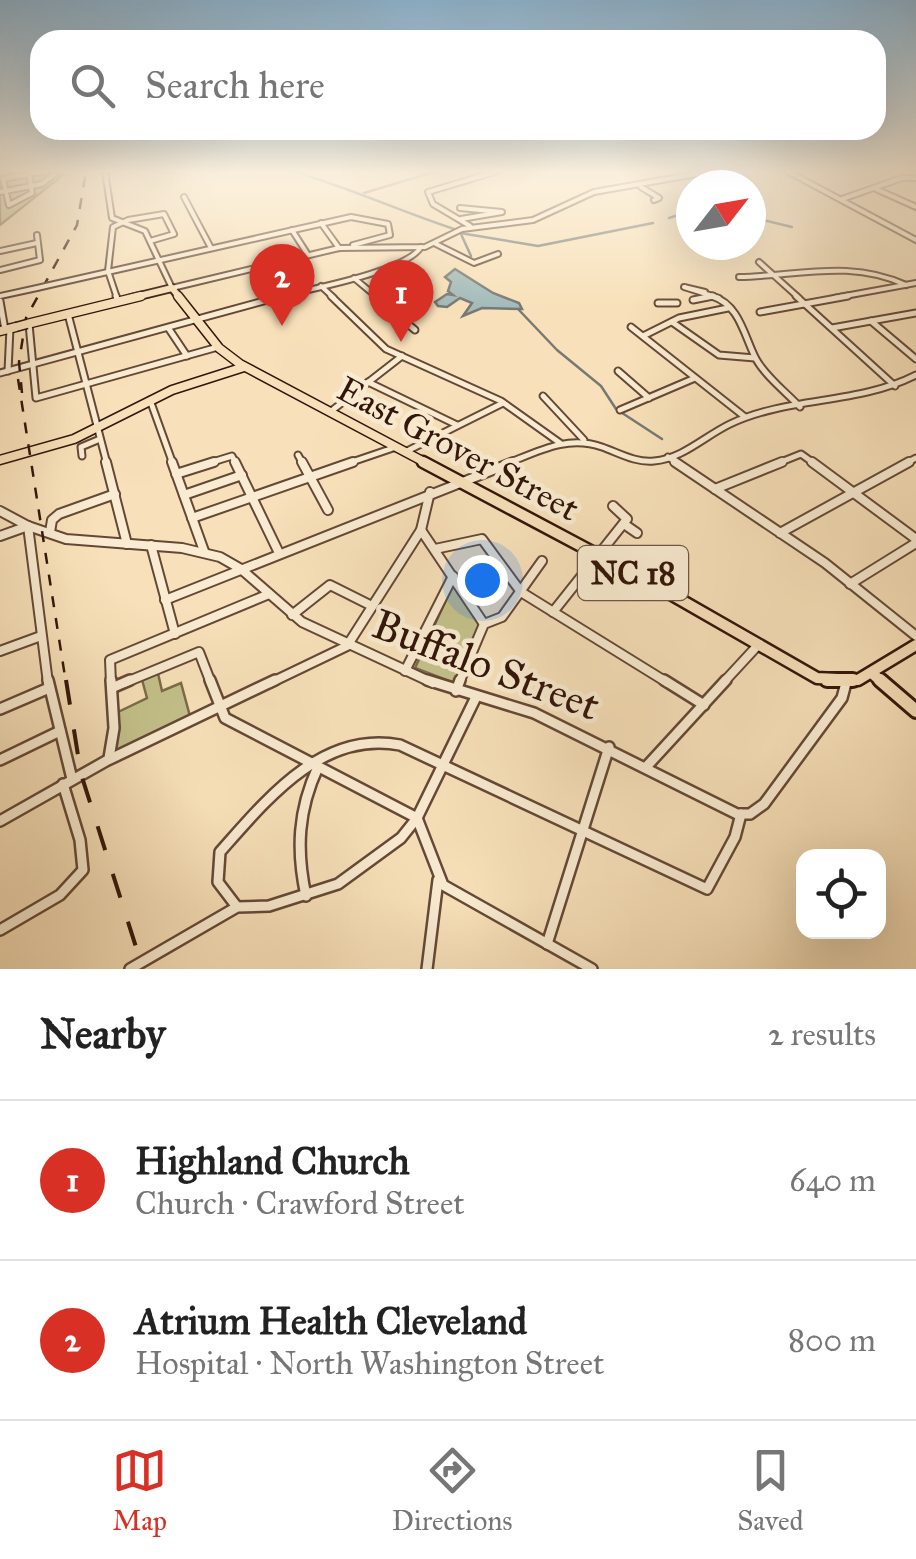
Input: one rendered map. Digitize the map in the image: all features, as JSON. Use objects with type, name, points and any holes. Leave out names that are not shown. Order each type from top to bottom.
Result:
[{"type":"main road","points":[[8,329],[172,288]]},
{"type":"main road","name":"East Grover Street","points":[[172,288],[218,347],[244,367],[599,555],[817,678],[846,683]]},
{"type":"main road","points":[[0,460],[98,429],[186,384],[244,367]]},
{"type":"main road","points":[[846,683],[874,675],[916,645]]},
{"type":"main road","points":[[874,675],[916,711]]},
{"type":"street","points":[[113,216],[119,223],[146,231],[172,288],[390,236],[387,223],[361,216]]},
{"type":"street","points":[[118,302],[108,271],[113,227],[151,216]]},
{"type":"street","points":[[150,241],[174,234],[164,216]]},
{"type":"street","points":[[194,216],[211,248]]},
{"type":"street","points":[[359,216],[0,298],[1,314],[8,329],[4,372],[412,260],[421,247]]},
{"type":"street","points":[[455,216],[471,227]]},
{"type":"street","points":[[460,219],[476,216]]},
{"type":"street","points":[[321,224],[342,248],[421,247],[471,227],[528,222],[541,216]]},
{"type":"street","points":[[874,216],[916,240]]},
{"type":"street","points":[[292,230],[308,256]]},
{"type":"street","points":[[0,270],[39,262],[37,235]]},
{"type":"street","points":[[0,251],[37,243]]},
{"type":"street","points":[[435,244],[474,263],[498,254]]},
{"type":"street","points":[[759,262],[894,386]]},
{"type":"street","points":[[739,277],[842,266],[906,285]]},
{"type":"street","points":[[353,277],[415,330]]},
{"type":"street","points":[[760,312],[916,283]]},
{"type":"street","points":[[320,286],[382,346],[503,402],[560,443]]},
{"type":"street","points":[[704,291],[728,308],[746,328],[756,358],[800,408]]},
{"type":"street","points":[[692,300],[714,296]]},
{"type":"street","points":[[666,305],[677,303]]},
{"type":"street","points":[[643,336],[672,322],[728,308]]},
{"type":"street","points":[[831,328],[916,313]]},
{"type":"street","points":[[68,314],[128,544]]},
{"type":"street","points":[[871,321],[916,359]]},
{"type":"street","points":[[672,322],[715,353],[756,358]]},
{"type":"street","points":[[28,324],[36,398],[218,347]]},
{"type":"street","points":[[632,327],[746,418]]},
{"type":"street","points":[[169,329],[187,356]]},
{"type":"street","points":[[329,412],[402,356]]},
{"type":"street","points":[[618,371],[650,398]]},
{"type":"street","points":[[165,600],[560,443],[585,441],[643,460],[668,457],[746,418],[894,386],[916,375]]},
{"type":"street","points":[[620,410],[695,378]]},
{"type":"street","points":[[368,382],[457,426]]},
{"type":"street","points":[[543,396],[585,441]]},
{"type":"street","points":[[150,400],[205,552]]},
{"type":"street","points":[[192,518],[401,450],[503,402]]},
{"type":"street","points":[[82,456],[81,447],[100,440]]},
{"type":"street","points":[[298,454],[328,510]]},
{"type":"street","points":[[714,489],[801,454],[916,541],[850,584]]},
{"type":"street","points":[[176,474],[231,456],[280,553]]},
{"type":"street","points":[[668,457],[780,533],[916,636]]},
{"type":"street","points":[[780,533],[916,458]]},
{"type":"street","points":[[184,494],[242,475]]},
{"type":"street","points":[[0,820],[109,760],[348,646],[421,530],[430,492]]},
{"type":"street","points":[[50,532],[52,520],[59,514],[114,494]]},
{"type":"street","points":[[553,612],[624,524],[627,516],[613,506]]},
{"type":"street","points":[[0,510],[28,526]]},
{"type":"street","points":[[624,524],[637,533]]},
{"type":"street","points":[[0,536],[28,526]]},
{"type":"street","points":[[0,930],[73,885],[84,864],[60,731],[48,688],[28,526]]},
{"type":"street","name":"Buffalo Street","points":[[28,526],[66,539],[205,552],[241,569],[292,615],[348,646],[456,691],[534,713],[740,814]]},
{"type":"street","points":[[421,530],[484,624]]},
{"type":"street","points":[[435,549],[482,539],[520,592],[704,705]]},
{"type":"street","points":[[151,545],[175,634]]},
{"type":"street","points":[[456,691],[484,624],[502,618],[542,561]]},
{"type":"street","points":[[405,671],[453,576]]},
{"type":"street","points":[[292,615],[330,585],[372,606]]},
{"type":"street","points":[[109,760],[114,687],[110,660],[269,594]]},
{"type":"street","points":[[0,651],[41,636]]},
{"type":"street","points":[[647,766],[758,644]]},
{"type":"street","points":[[114,687],[199,652],[218,707],[230,722],[417,818],[438,880],[427,969]]},
{"type":"street","points":[[238,907],[224,895],[215,877],[214,866],[220,852],[336,747],[370,738],[393,742],[707,888],[736,837],[740,814],[764,804],[842,698],[846,683]]},
{"type":"street","points":[[0,709],[48,688]]},
{"type":"street","points":[[130,969],[238,907],[269,906],[338,884],[401,838],[417,818],[476,696]]},
{"type":"street","points":[[0,760],[60,731]]},
{"type":"street","points":[[547,944],[609,747]]},
{"type":"street","points":[[306,896],[298,828],[315,766]]},
{"type":"street","points":[[438,880],[592,969]]},
{"type":"shaded area","points":[[455,580],[483,623],[457,684],[415,668]]},
{"type":"shaded area","points":[[157,669],[162,691],[181,683],[191,720],[109,759],[114,714],[147,698],[141,676]]},
{"type":"water","points":[[455,269],[493,293],[519,303],[522,309],[482,308],[463,316],[472,303],[460,298],[447,307],[438,306],[435,302],[447,294],[453,295],[448,291],[451,282],[445,277]]},
{"type":"waterway","points":[[420,216],[454,229]]},
{"type":"waterway","points":[[669,218],[675,216]]},
{"type":"waterway","points":[[766,221],[792,227]]},
{"type":"waterway","points":[[460,233],[538,246],[653,223]]},
{"type":"waterway","points":[[461,234],[471,256]]},
{"type":"waterway","points":[[518,309],[557,350],[601,386],[616,409],[662,439]]},
{"type":"railway","points":[[22,393],[19,362],[26,318],[78,216]]},
{"type":"railway","points":[[18,379],[66,683]]},
{"type":"railway","points":[[66,680],[81,774],[143,969]]},
{"type":"place","name":"Atrium Health Cleveland","points":[[282,326]]},
{"type":"place","name":"Highland Church","points":[[401,342]]}]
